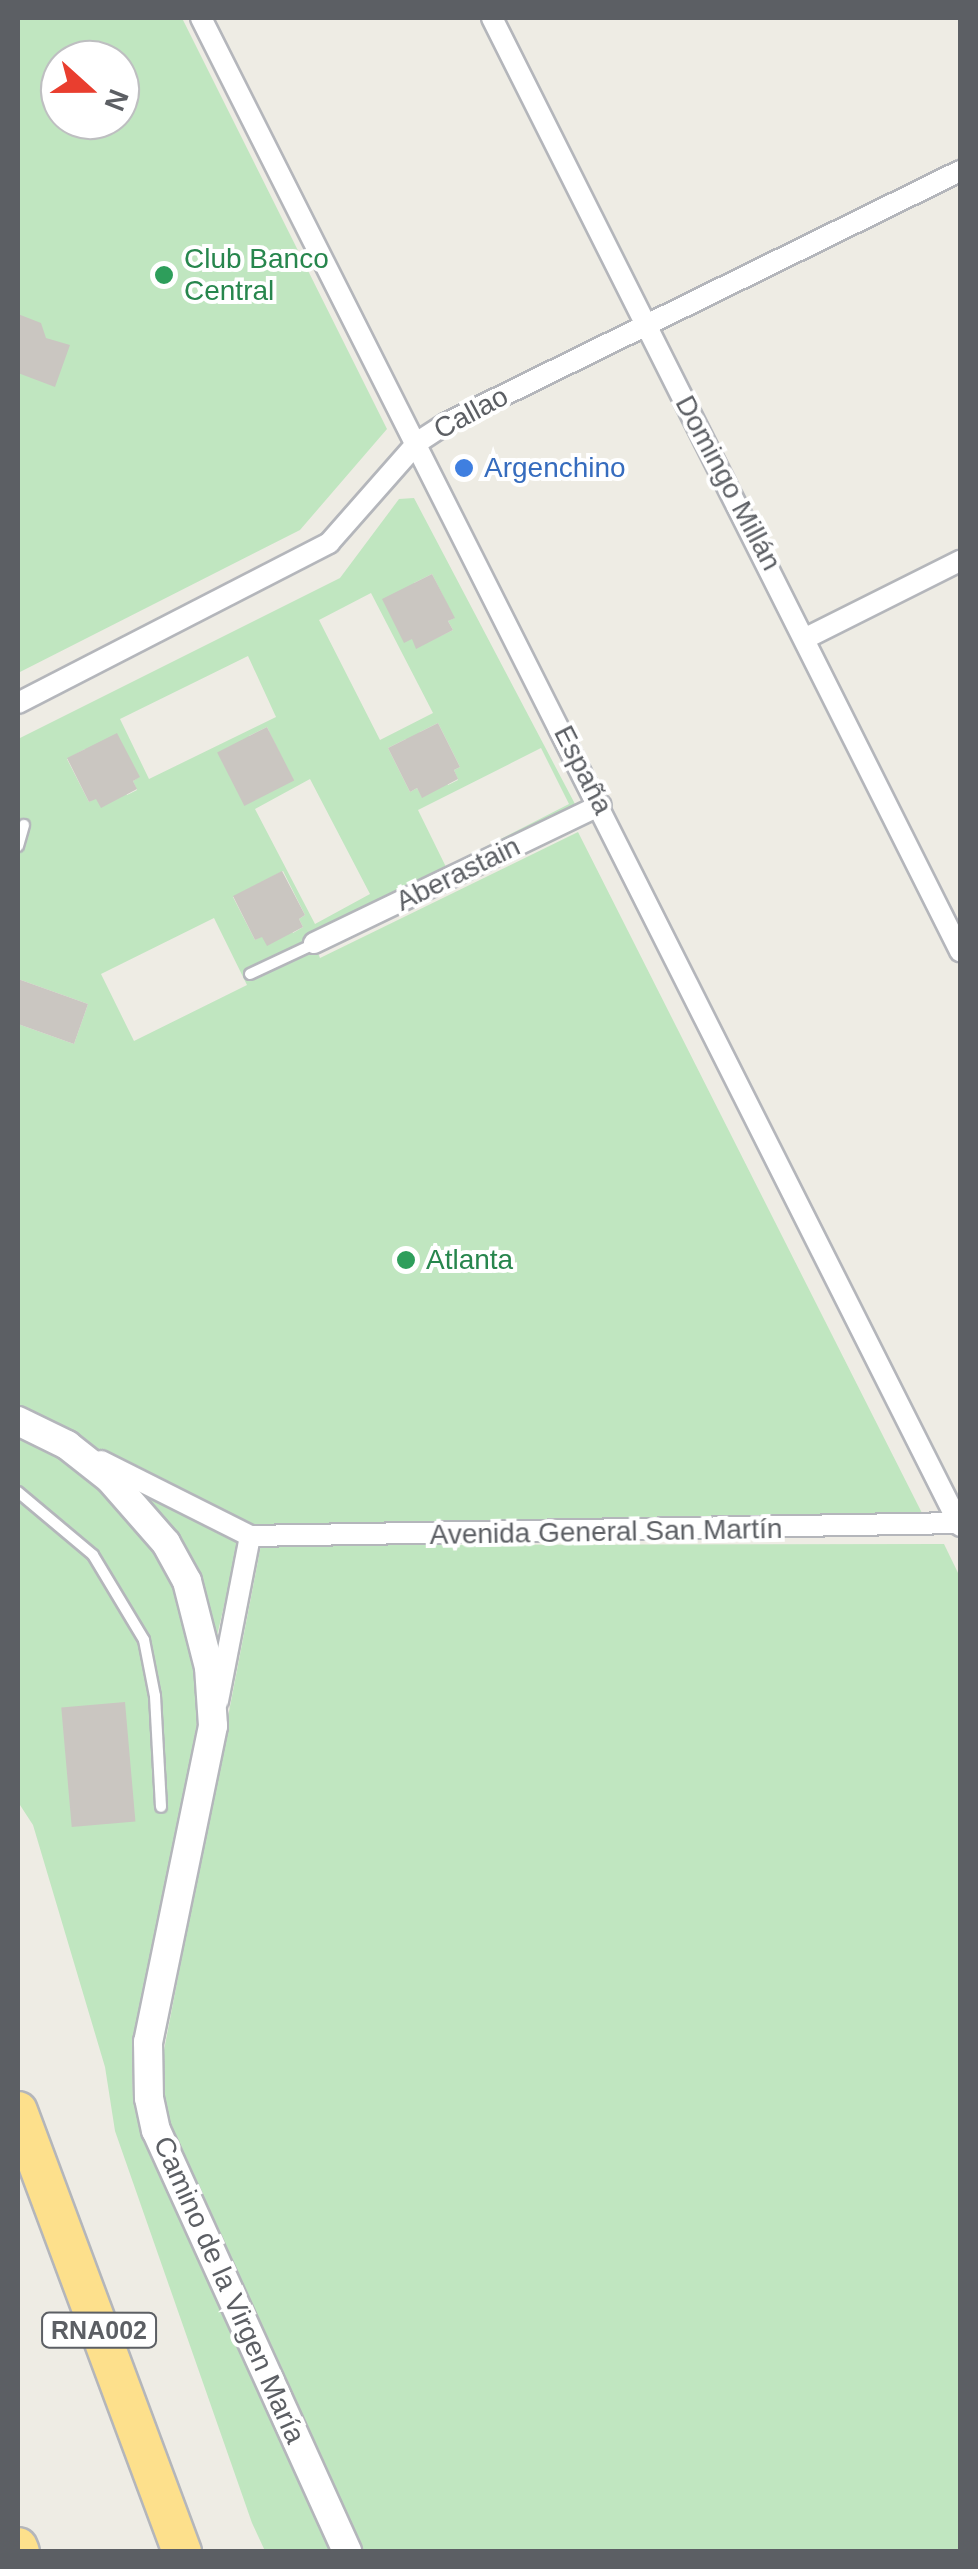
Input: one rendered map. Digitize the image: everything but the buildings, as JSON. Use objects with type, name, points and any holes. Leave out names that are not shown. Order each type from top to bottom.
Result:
[{"type":"highway","name":"RNA002","points":[[18,2111],[182,2551]]},
{"type":"street","name":"España","points":[[201,18],[960,1524]]},
{"type":"street","name":"Domingo Millán","points":[[492,18],[644,324],[808,637],[960,950]]},
{"type":"street","name":"Callao","points":[[18,704],[328,543],[418,442],[644,324],[960,171]]},
{"type":"street","points":[[808,637],[960,561]]},
{"type":"street","name":"Aberastain","points":[[314,944],[600,805]]},
{"type":"street","name":"Camino de la Virgen María","points":[[18,1421],[250,1536],[148,2042],[149,2098],[156,2130],[346,2552]]},
{"type":"street","name":"Camino de la Virgen María","points":[[67,1445],[139,1508],[187,1580],[209,1666],[213,1726]]},
{"type":"street","name":"Avenida General San Martín","points":[[250,1536],[960,1524]]},
{"type":"lane","points":[[18,846],[24,826]]},
{"type":"lane","points":[[250,974],[314,944]]},
{"type":"lane","points":[[18,1492],[93,1555],[144,1640],[155,1696],[161,1806]]},
{"type":"green space","name":"Club Banco Central","points":[[18,18],[182,18],[387,429],[300,530],[18,673]]},
{"type":"green space","name":"Atlanta","points":[[414,498],[575,804],[312,938],[320,958],[578,832],[924,1517],[258,1528],[18,1410],[18,1024],[74,1044],[88,1004],[18,979],[18,739],[340,578],[399,499]],"holes":[[[432,574],[454,618],[448,621],[453,630],[416,648],[414,583]],[[371,593],[433,713],[380,740],[319,620]],[[248,656],[276,717],[149,779],[120,719]],[[438,723],[460,767],[454,770],[458,780],[448,785],[442,774],[422,797],[417,788],[410,792],[388,748],[406,739],[411,748],[420,732]],[[267,727],[293,781],[253,746],[249,736]],[[541,748],[569,804],[446,867],[418,810]],[[85,749],[139,777],[133,781],[137,790],[127,795],[121,784],[89,802],[67,759]],[[310,779],[370,894],[315,924],[255,809]],[[283,871],[305,915],[299,919],[303,927],[293,933],[287,922],[255,940],[233,897]],[[214,918],[247,985],[134,1041],[101,974]]]},
{"type":"green space","points":[[18,1435],[68,1458],[131,1512],[171,1572],[199,1671],[197,1723],[132,2068],[133,2099],[139,2128],[337,2551],[265,2551],[252,2523],[115,2131],[105,2067],[33,1825],[18,1802]]},
{"type":"green space","points":[[146,1495],[239,1541],[217,1636],[189,1554]]},
{"type":"green space","points":[[944,1544],[960,1577],[960,2551],[361,2551],[168,2127],[160,2071],[261,1545]]},
{"type":"place","name":"Club Banco Central","points":[[164,275]]},
{"type":"place","name":"Argenchino","points":[[464,468]]},
{"type":"place","name":"Atlanta","points":[[406,1260]]}]
